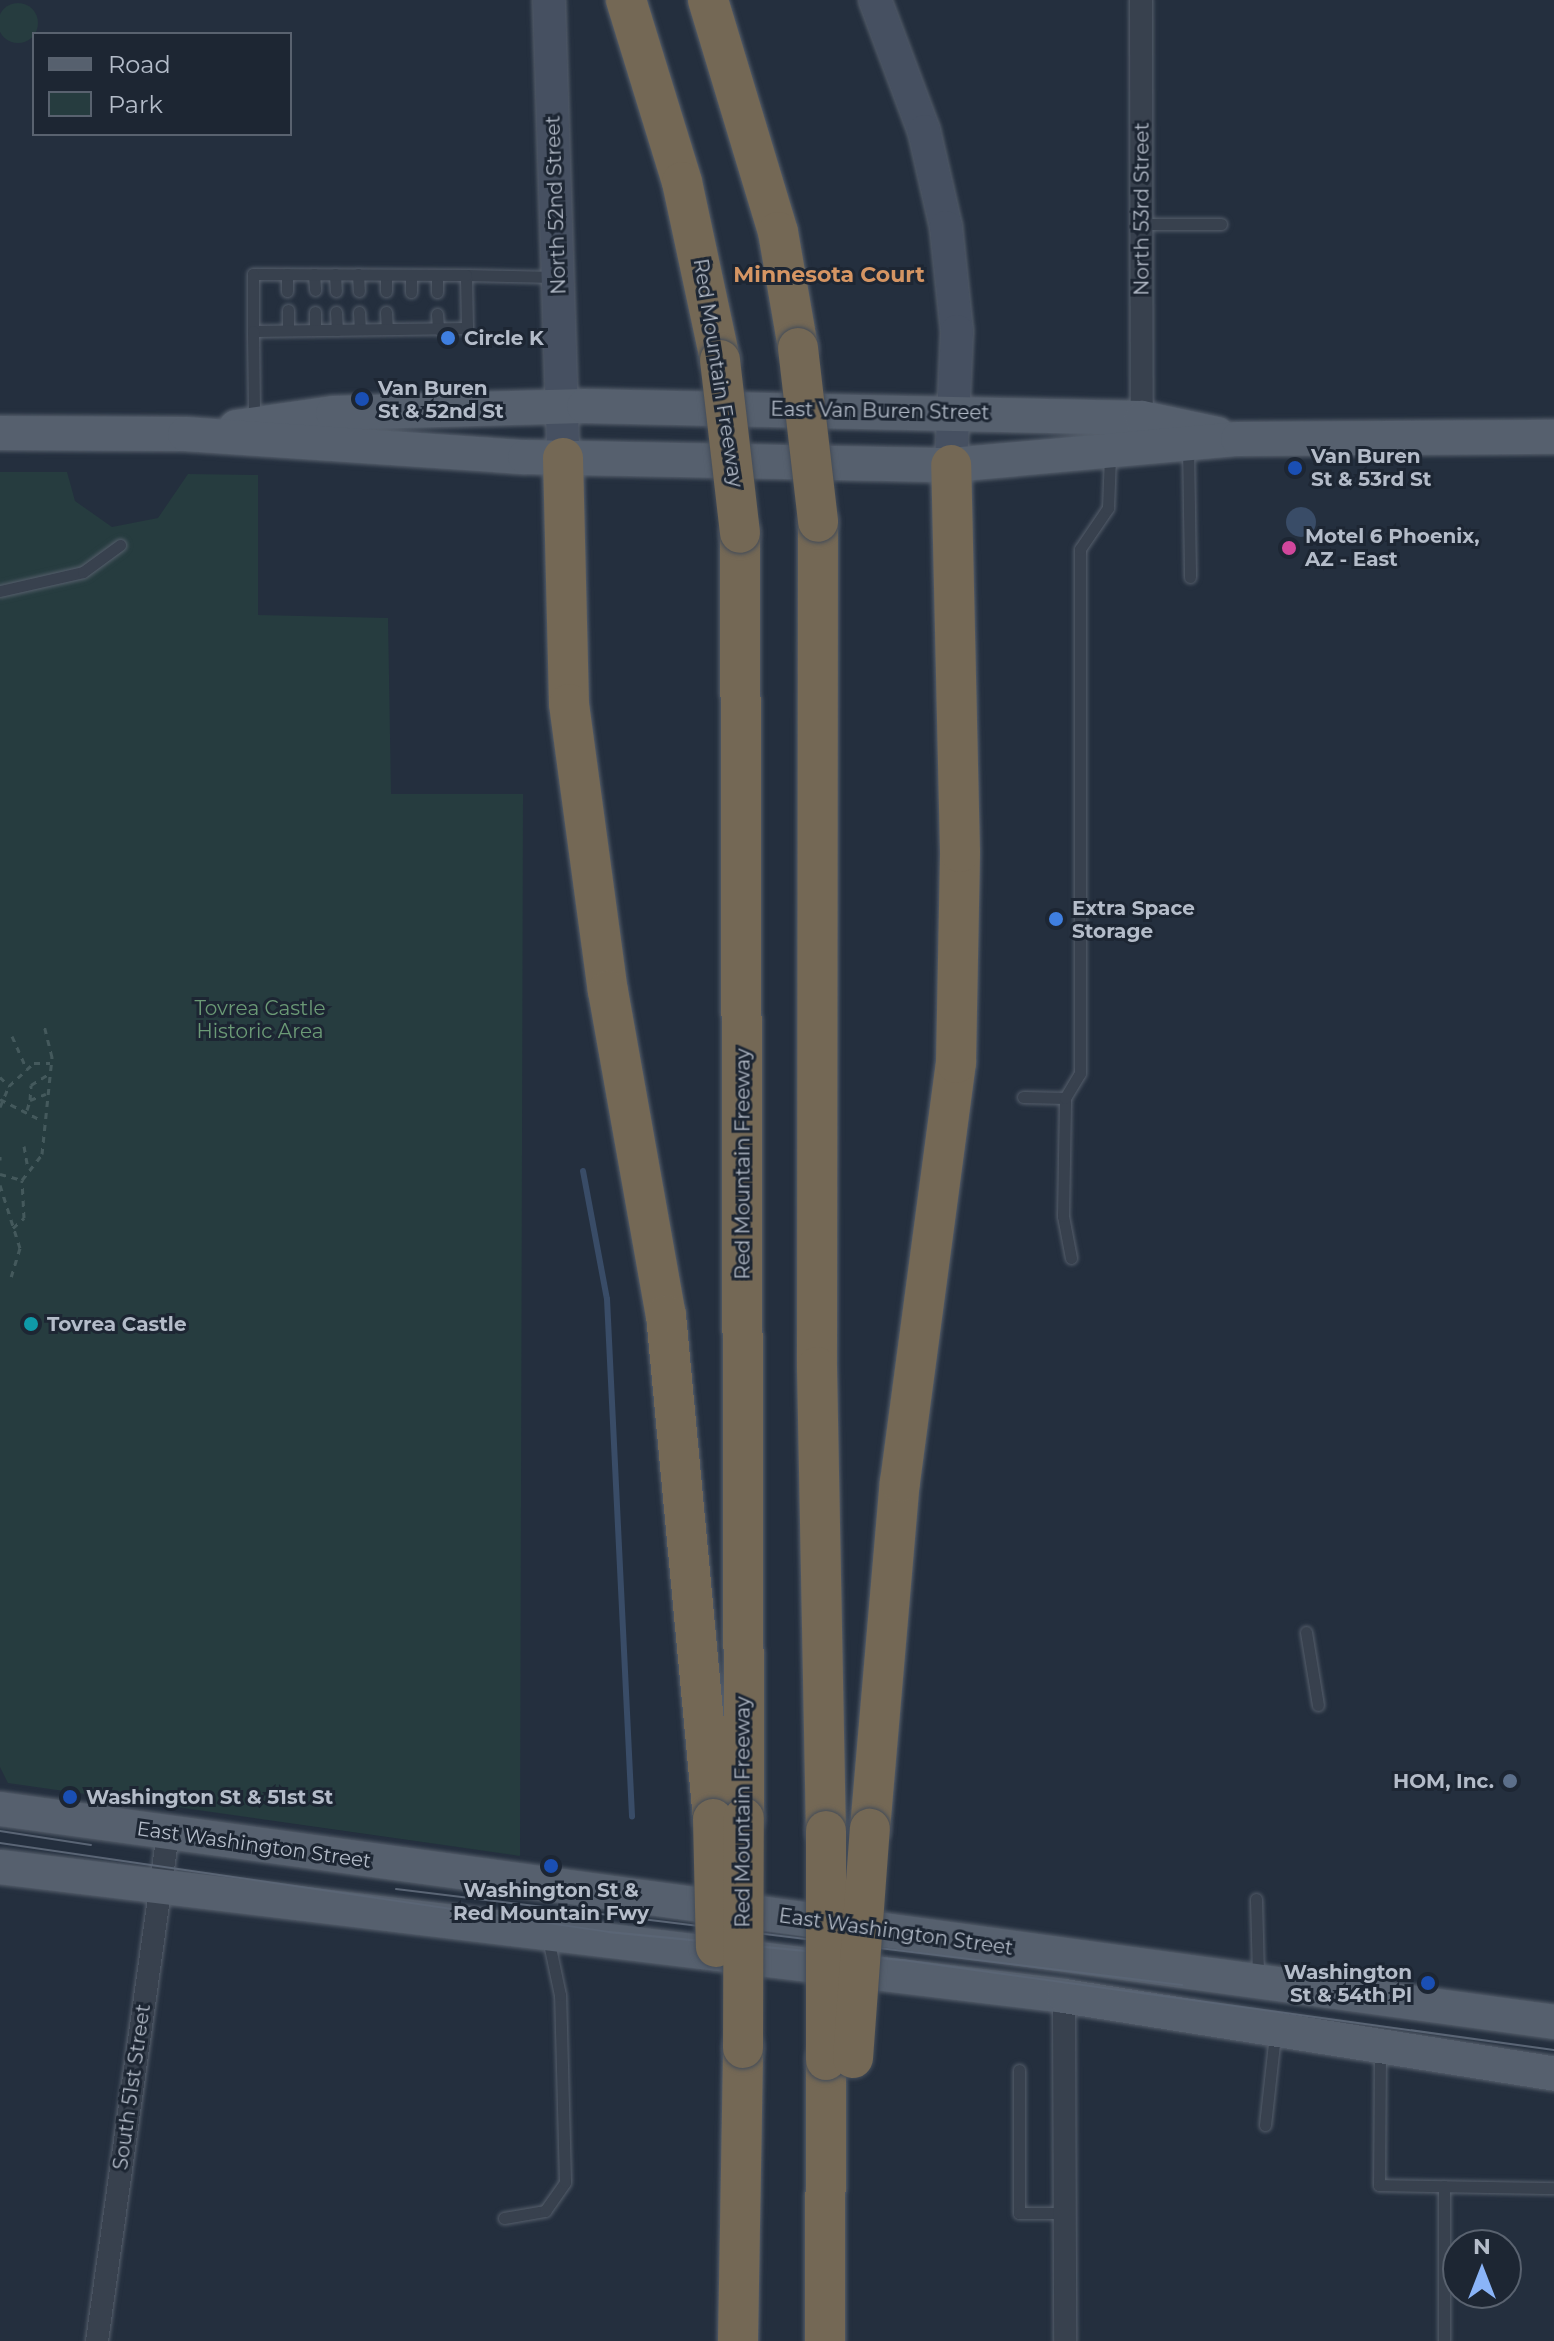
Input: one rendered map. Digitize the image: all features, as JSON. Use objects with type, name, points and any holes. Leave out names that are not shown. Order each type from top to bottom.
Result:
[{"type":"highway","name":"Red Mountain Freeway","points":[[626,0],[682,182],[720,360],[740,533],[728,1818],[738,2341]]},
{"type":"highway","points":[[708,0],[778,232],[798,348],[818,522],[826,1831],[840,2059]]},
{"type":"highway","points":[[563,458],[569,704],[608,991],[666,1315],[728,1818]]},
{"type":"highway","points":[[825,2341],[840,2059],[870,1829],[900,1482],[956,1063],[960,852],[951,465]]},
{"type":"main road","name":"North 52nd Street","points":[[549,0],[563,458]]},
{"type":"main road","points":[[875,0],[942,201],[957,331],[957,412],[951,465]]},
{"type":"main road","name":"East Van Buren Street","points":[[185,434],[333,413],[563,406],[1142,418],[1238,439]]},
{"type":"main road","name":"East Van Buren Street","points":[[0,433],[185,434],[563,458],[951,465],[1003,456],[1110,454],[1238,439],[1554,437]]},
{"type":"main road","name":"East Washington Street","points":[[0,1809],[1554,2022]]},
{"type":"main road","name":"East Washington Street","points":[[0,1867],[548,1938],[1064,1996],[1276,2027],[1554,2074]]},
{"type":"street","name":"North 53rd Street","points":[[1141,0],[1142,418]]},
{"type":"street","name":"South 51st Street","points":[[97,2341],[168,1833]]},
{"type":"street","points":[[1064,1996],[1065,2341]]},
{"type":"lane","points":[[1143,224],[1221,224]]},
{"type":"lane","points":[[254,424],[253,274],[559,277]]},
{"type":"lane","points":[[287,274],[287,291]]},
{"type":"lane","points":[[314,274],[315,290]]},
{"type":"lane","points":[[335,274],[336,291]]},
{"type":"lane","points":[[358,274],[359,291]]},
{"type":"lane","points":[[386,275],[386,291]]},
{"type":"lane","points":[[411,275],[411,292]]},
{"type":"lane","points":[[437,275],[437,292]]},
{"type":"lane","points":[[253,331],[467,328],[466,275]]},
{"type":"lane","points":[[288,310],[288,330]]},
{"type":"lane","points":[[315,312],[315,330]]},
{"type":"lane","points":[[336,312],[337,330]]},
{"type":"lane","points":[[359,312],[360,329]]},
{"type":"lane","points":[[386,312],[387,329]]},
{"type":"lane","points":[[412,313],[413,329]]},
{"type":"lane","points":[[437,314],[438,329]]},
{"type":"lane","points":[[1188,446],[1190,577]]},
{"type":"lane","points":[[1071,1258],[1063,1216],[1065,1098],[1080,1073],[1080,549],[1108,508],[1110,454]]},
{"type":"lane","points":[[0,591],[83,572],[120,545]]},
{"type":"lane","points":[[1023,1097],[1065,1098]]},
{"type":"lane","points":[[1306,1632],[1318,1705]]},
{"type":"lane","points":[[1256,1899],[1257,1980]]},
{"type":"lane","points":[[504,2218],[545,2211],[565,2182],[560,1995],[548,1938]]},
{"type":"lane","points":[[1265,2125],[1276,2027]]},
{"type":"lane","points":[[1380,2044],[1379,2185],[1554,2188]]},
{"type":"lane","points":[[1019,2070],[1019,2213],[1064,2213]]},
{"type":"lane","points":[[1444,2186],[1444,2341]]},
{"type":"path","points":[[13,1228],[24,1218],[22,1180],[28,1168],[42,1154],[41,1120],[50,1063],[44,1024]]},
{"type":"path","points":[[12,1036],[27,1070]]},
{"type":"path","points":[[0,1107],[9,1086],[27,1070],[50,1063]]},
{"type":"path","points":[[26,1112],[31,1085],[47,1075]]},
{"type":"path","points":[[0,1077],[9,1086]]},
{"type":"path","points":[[30,1100],[46,1094]]},
{"type":"path","points":[[2,1100],[41,1120]]},
{"type":"path","points":[[24,1146],[28,1168]]},
{"type":"path","points":[[0,1174],[22,1180]]},
{"type":"path","points":[[0,1185],[20,1248],[11,1277]]},
{"type":"green space","points":[[10,5],[26,5],[36,15],[36,31],[26,41],[10,41],[0,31],[0,15]]},
{"type":"green space","name":"Tovrea Castle Historic Area","points":[[0,472],[67,472],[75,501],[112,527],[158,518],[188,474],[258,475],[258,615],[388,618],[391,794],[523,794],[520,1856],[8,1783],[0,1767]]},
{"type":"water","points":[[1301,507],[1312,511],[1316,522],[1312,533],[1301,537],[1290,533],[1286,522],[1290,511]]},
{"type":"waterway","points":[[583,1171],[607,1299],[632,1816]]},
{"type":"tram line","points":[[0,1831],[91,1845]]},
{"type":"tram line","points":[[0,1843],[609,1932],[902,1960],[1554,2050]]},
{"type":"tram line","points":[[396,1889],[1182,1985]]},
{"type":"place","name":"Circle K","points":[[448,338]]},
{"type":"place","name":"Van Buren St & 52nd St","points":[[362,399]]},
{"type":"place","name":"Van Buren St & 53rd St","points":[[1295,468]]},
{"type":"place","name":"Motel 6 Phoenix, AZ - East","points":[[1289,548]]},
{"type":"place","name":"Extra Space Storage","points":[[1056,919]]},
{"type":"place","name":"Tovrea Castle","points":[[31,1324]]},
{"type":"place","name":"HOM, Inc.","points":[[1510,1781]]},
{"type":"place","name":"Washington St & 51st St","points":[[70,1797]]},
{"type":"place","name":"Washington St & Red Mountain Fwy","points":[[551,1866]]},
{"type":"place","name":"Washington St & 54th Pl","points":[[1428,1983]]},
{"type":"district","name":"Minnesota Court","points":[[829,275]]}]
